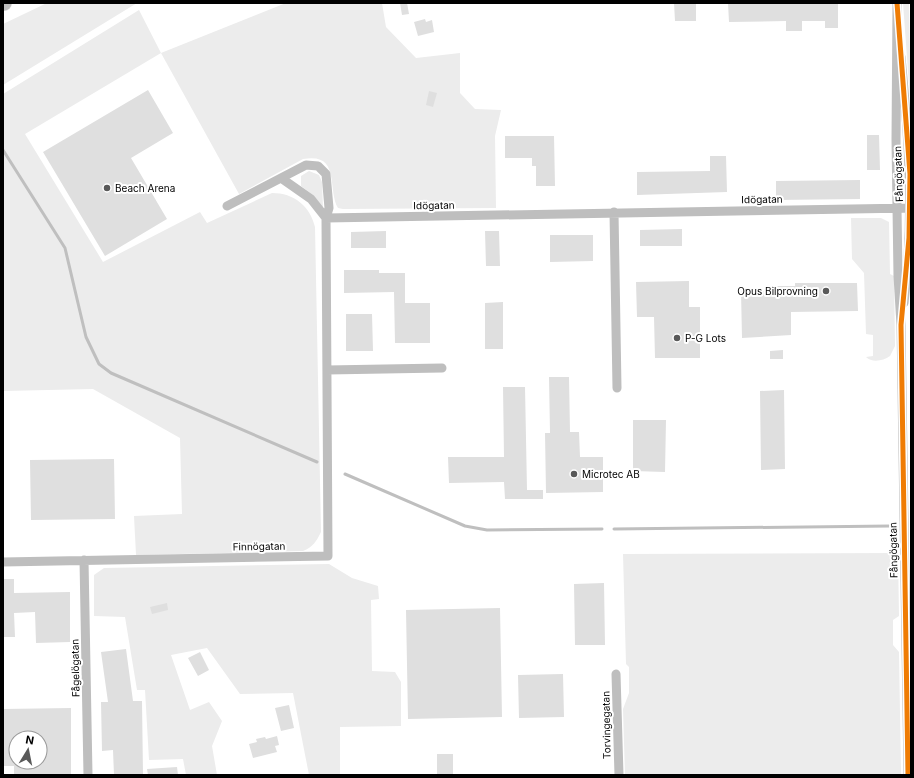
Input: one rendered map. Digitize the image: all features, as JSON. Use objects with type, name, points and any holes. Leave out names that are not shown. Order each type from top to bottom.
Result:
[{"type":"street","name":"Fångögatan","points":[[897,3],[897,208],[898,276],[901,325],[908,775]]},
{"type":"street","name":"Fångögatan","points":[[897,22],[909,152],[911,208],[908,274],[901,325]]},
{"type":"street","name":"Finnögatan","points":[[3,562],[328,556],[326,218],[329,208],[328,180],[326,174],[318,166],[306,165],[227,206]]},
{"type":"street","points":[[281,178],[311,199],[326,218]]},
{"type":"street","name":"Idögatan","points":[[326,218],[911,208]]},
{"type":"street","points":[[614,212],[617,388]]},
{"type":"street","points":[[327,370],[442,368]]},
{"type":"street","name":"Fågelögatan","points":[[84,560],[88,775]]},
{"type":"street","name":"Torvingegatan","points":[[616,674],[619,775]]},
{"type":"shaded area","points":[[47,3],[137,3],[3,85],[3,24]]},
{"type":"shaded area","points":[[286,3],[382,3],[386,27],[416,58],[460,53],[460,93],[475,109],[501,110],[495,136],[496,208],[338,208],[328,166],[323,161],[315,158],[303,159],[239,194],[161,53]]},
{"type":"shaded area","points":[[903,3],[909,3],[911,112]]},
{"type":"shaded area","points":[[139,10],[161,53],[25,134],[103,262],[200,212],[207,223],[272,193],[287,195],[294,198],[305,207],[309,213],[315,227],[321,532],[314,544],[303,551],[136,555],[134,516],[182,514],[180,438],[93,389],[3,391],[3,94]]},
{"type":"shaded area","points":[[309,171],[319,175],[322,182],[323,208],[313,195],[301,186],[301,176]]},
{"type":"shaded area","points":[[851,218],[881,218],[889,222],[890,274],[894,276],[895,346],[890,356],[881,360],[874,361],[866,357],[873,356],[873,335],[866,334],[864,273],[852,259]]},
{"type":"shaded area","points":[[898,553],[899,616],[893,620],[893,645],[899,652],[901,775],[625,775],[623,709],[629,693],[629,667],[626,664],[623,554]]},
{"type":"shaded area","points":[[329,564],[352,578],[378,586],[379,599],[371,600],[372,671],[395,672],[401,682],[401,726],[340,727],[340,775],[309,775],[293,693],[240,694],[207,648],[171,655],[190,710],[209,702],[222,721],[212,746],[217,775],[186,775],[183,759],[149,760],[145,690],[137,690],[125,617],[94,616],[94,575],[104,568]]},
{"type":"building","points":[[400,3],[407,3],[409,14],[402,15]]},
{"type":"building","points":[[674,3],[696,3],[696,21],[675,21]]},
{"type":"building","points":[[728,3],[838,3],[838,28],[825,28],[825,21],[802,21],[802,31],[786,31],[786,21],[729,22]]},
{"type":"building","points":[[425,19],[426,22],[432,20],[434,32],[418,36],[414,22]]},
{"type":"building","name":"Beach Arena","points":[[148,90],[173,133],[131,158],[167,219],[105,256],[43,152]]},
{"type":"building","points":[[429,91],[437,93],[433,107],[426,105]]},
{"type":"building","points":[[867,135],[879,135],[880,170],[867,170]]},
{"type":"building","points":[[505,136],[554,136],[555,186],[536,186],[536,166],[532,166],[532,158],[505,158]]},
{"type":"building","points":[[710,156],[726,156],[727,192],[637,195],[637,172],[710,171]]},
{"type":"building","points":[[860,180],[860,199],[776,200],[776,181]]},
{"type":"building","points":[[682,229],[682,246],[640,246],[640,230]]},
{"type":"building","points":[[386,231],[386,248],[351,248],[351,232]]},
{"type":"building","points":[[485,231],[499,231],[500,266],[486,266]]},
{"type":"building","points":[[550,235],[593,235],[593,261],[550,262]]},
{"type":"building","points":[[344,270],[379,270],[379,273],[405,273],[405,303],[430,303],[430,343],[395,343],[394,292],[344,293]]},
{"type":"building","name":"P-G Lots","points":[[689,281],[689,307],[700,307],[700,358],[655,358],[654,317],[637,317],[636,282]]},
{"type":"building","points":[[795,283],[857,283],[858,311],[791,312],[791,335],[742,338],[741,291],[770,291],[770,286],[795,286]]},
{"type":"building","points":[[503,302],[503,349],[485,349],[485,303]]},
{"type":"building","points":[[346,314],[372,314],[373,351],[346,351]]},
{"type":"building","points":[[783,350],[783,359],[770,359],[770,351]]},
{"type":"building","name":"Microtec AB","points":[[549,377],[569,377],[570,432],[579,432],[580,457],[603,457],[603,492],[546,493],[545,433],[550,433]]},
{"type":"building","points":[[503,387],[525,387],[527,490],[543,490],[543,499],[505,499],[504,482],[449,483],[448,457],[504,457]]},
{"type":"building","points":[[784,390],[785,469],[761,470],[760,391]]},
{"type":"building","points":[[633,420],[666,420],[665,472],[633,471]]},
{"type":"building","points":[[114,459],[115,519],[31,520],[30,460]]},
{"type":"building","points":[[3,579],[14,579],[14,593],[70,592],[70,642],[36,643],[35,612],[14,613],[15,637],[3,637]]},
{"type":"building","points":[[604,583],[605,645],[575,645],[574,584]]},
{"type":"building","points":[[167,603],[168,610],[152,614],[150,607]]},
{"type":"building","points":[[500,608],[502,717],[408,719],[406,610]]},
{"type":"building","points":[[126,649],[133,701],[142,701],[143,775],[114,775],[113,750],[102,751],[101,702],[108,702],[101,652]]},
{"type":"building","points":[[200,652],[209,670],[198,676],[188,658]]},
{"type":"building","points":[[563,674],[564,717],[519,718],[518,675]]},
{"type":"building","points":[[289,705],[294,728],[281,731],[275,708]]},
{"type":"building","points":[[71,708],[71,775],[14,775],[14,770],[48,770],[48,730],[8,730],[8,766],[3,766],[3,709]]},
{"type":"building","points":[[277,736],[279,745],[275,746],[277,752],[253,758],[249,744],[257,742],[256,739],[265,737],[266,739]]},
{"type":"building","points":[[437,754],[453,754],[453,775],[437,775]]},
{"type":"building","points":[[177,767],[178,775],[148,775],[147,769]]},
{"type":"waterway","points":[[3,150],[65,248],[86,337],[99,364],[111,373],[317,462]]},
{"type":"waterway","points":[[345,474],[465,526],[487,530],[602,529]]},
{"type":"waterway","points":[[614,529],[890,526]]},
{"type":"transit line","points":[[897,3],[910,174],[909,238],[901,325],[908,775]]},
{"type":"place","name":"Beach Arena","points":[[107,188]]},
{"type":"place","name":"Opus Bilprovning","points":[[826,291]]},
{"type":"place","name":"P-G Lots","points":[[677,338]]},
{"type":"place","name":"Microtec AB","points":[[574,474]]}]
